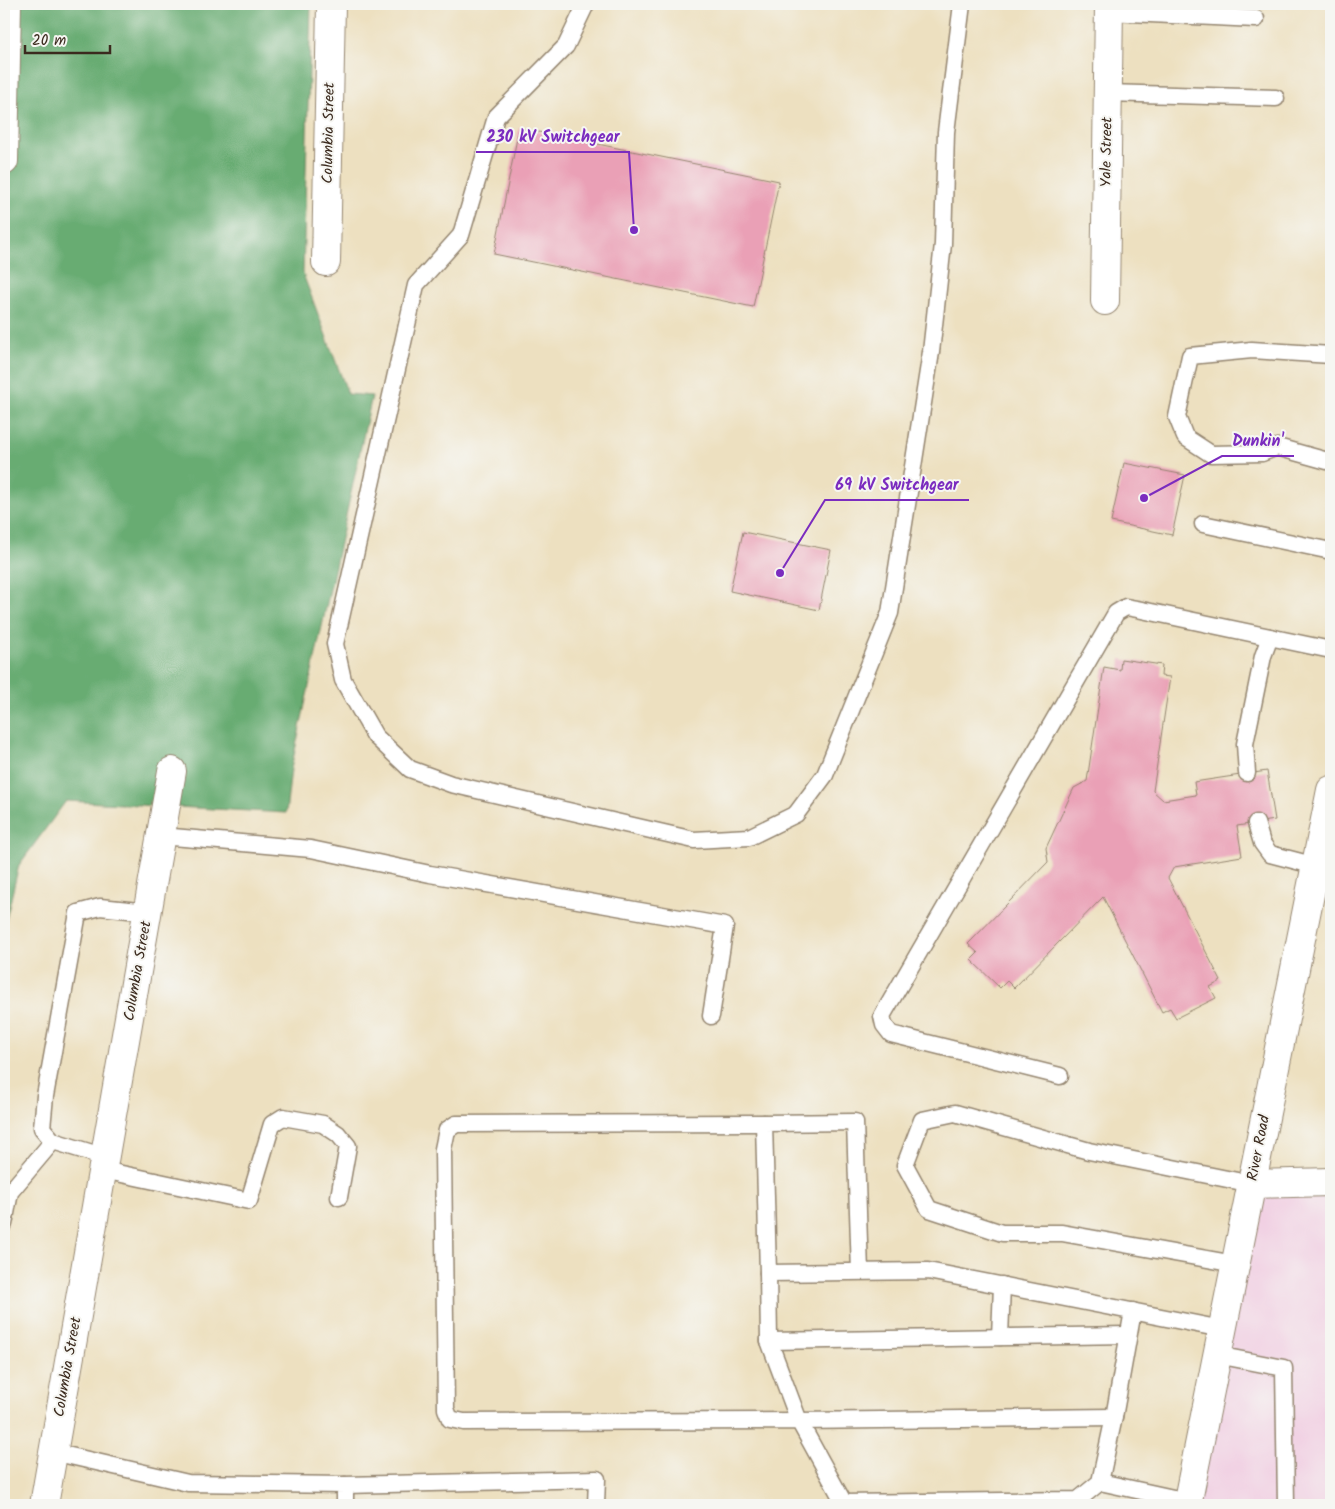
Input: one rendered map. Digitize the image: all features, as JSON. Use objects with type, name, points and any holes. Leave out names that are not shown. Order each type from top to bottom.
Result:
[{"type":"street","points":[[4,161],[7,4]]},
{"type":"street","name":"Columbia Street","points":[[326,262],[331,4]]},
{"type":"street","name":"Yale Street","points":[[1104,301],[1109,8]]},
{"type":"street","name":"Columbia Street","points":[[44,1505],[172,772]]},
{"type":"street","name":"River Road","points":[[1187,1503],[1331,790]]},
{"type":"street","points":[[1252,1184],[1331,1182]]},
{"type":"lane","points":[[586,4],[566,46],[496,117],[460,235],[416,285],[335,644],[343,680],[375,736],[410,769],[451,784],[694,840],[749,837],[796,814],[825,775],[890,613],[933,332],[943,244],[946,132],[962,4]]},
{"type":"lane","points":[[1109,8],[1256,19]]},
{"type":"lane","points":[[1107,93],[1276,98]]},
{"type":"lane","points":[[1331,355],[1252,350],[1190,356],[1177,417],[1184,437],[1212,454],[1262,453],[1277,447],[1331,462]]},
{"type":"lane","points":[[1203,524],[1331,551]]},
{"type":"lane","points":[[1060,1076],[891,1034],[884,1025],[882,1016],[1116,614],[1126,607],[1331,650]]},
{"type":"lane","points":[[1247,773],[1245,744],[1263,656],[1270,637]]},
{"type":"lane","points":[[1256,823],[1262,843],[1270,854],[1316,866]]},
{"type":"lane","points":[[161,836],[311,848],[430,874],[725,926],[711,1016]]},
{"type":"lane","points":[[148,912],[100,907],[78,913],[45,1096],[42,1128],[53,1141],[104,1163],[248,1201],[272,1124],[283,1117],[324,1124],[338,1134],[348,1146],[338,1197]]},
{"type":"lane","points":[[1235,1264],[1062,1233],[1002,1233],[929,1209],[905,1165],[922,1120],[955,1112],[1090,1151],[1252,1184]]},
{"type":"lane","points":[[860,1272],[855,1122],[456,1124],[446,1130],[443,1149],[446,1409],[450,1419],[464,1422],[799,1421],[1114,1417]]},
{"type":"lane","points":[[764,1123],[770,1341],[799,1421],[844,1503],[948,1504],[1078,1500],[1100,1482],[1133,1311]]},
{"type":"lane","points":[[4,1224],[10,1192],[53,1141]]},
{"type":"lane","points":[[768,1273],[928,1271],[1222,1329]]},
{"type":"lane","points":[[1000,1337],[1002,1285]]},
{"type":"lane","points":[[770,1341],[1128,1335]]},
{"type":"lane","points":[[1217,1355],[1284,1368],[1286,1505]]},
{"type":"lane","points":[[53,1452],[188,1483],[345,1485],[596,1479],[596,1505]]},
{"type":"lane","points":[[1100,1482],[1187,1503]]},
{"type":"lane","points":[[345,1485],[346,1505]]},
{"type":"shaded area","points":[[1331,1182],[1331,1505],[1187,1505],[1252,1184]]},
{"type":"green space","points":[[4,4],[311,4],[303,274],[348,394],[372,396],[291,769],[286,813],[66,801],[19,865],[4,928]]},
{"type":"building","points":[[519,128],[779,181],[753,307],[494,254]]},
{"type":"building","points":[[1124,463],[1185,475],[1172,535],[1111,522]]},
{"type":"building","points":[[743,532],[831,550],[819,610],[730,591]]},
{"type":"building","points":[[1121,659],[1162,665],[1161,676],[1170,677],[1153,791],[1163,800],[1196,795],[1194,782],[1267,771],[1275,820],[1237,826],[1242,856],[1174,867],[1168,878],[1221,981],[1210,987],[1216,998],[1176,1018],[1170,1008],[1162,1012],[1103,897],[1014,988],[1007,981],[1000,988],[971,960],[978,953],[968,944],[1048,862],[1046,848],[1074,788],[1087,781],[1104,667],[1120,670]]},
{"type":"place","name":"230 kV Switchgear","points":[[634,230]]},
{"type":"place","name":"Dunkin'","points":[[1144,498]]},
{"type":"place","name":"69 kV Switchgear","points":[[780,573]]}]
